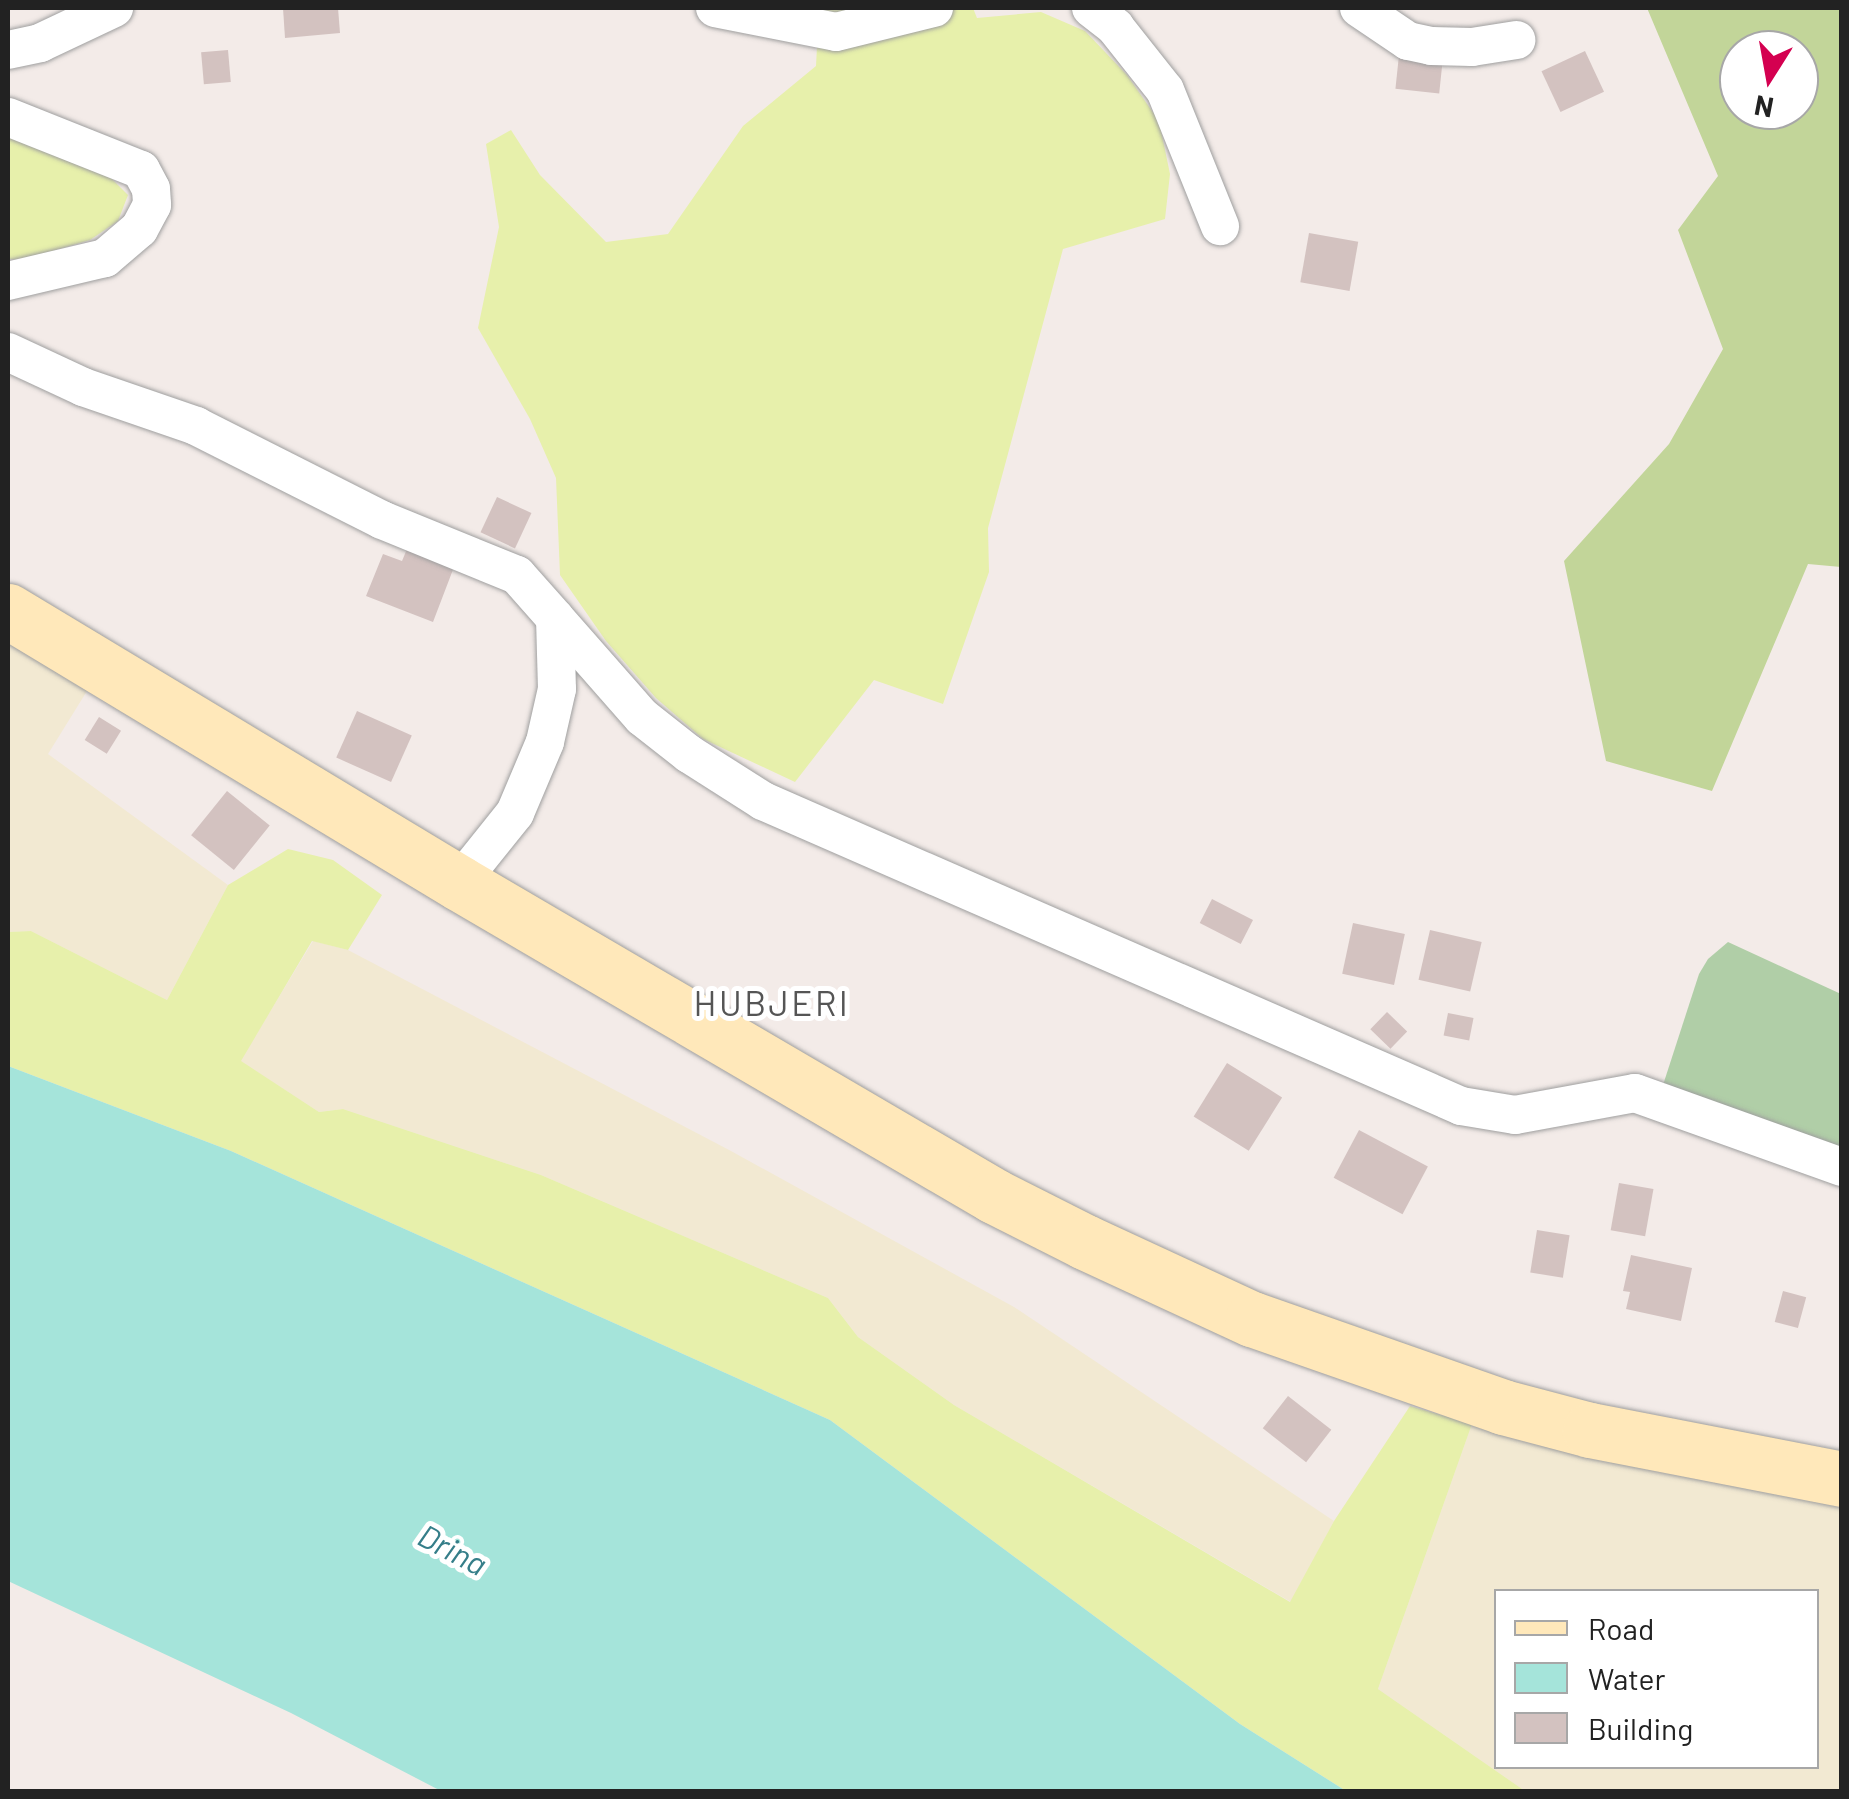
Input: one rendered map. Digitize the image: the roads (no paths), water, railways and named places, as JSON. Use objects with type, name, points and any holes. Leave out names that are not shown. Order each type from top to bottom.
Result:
[{"type":"street","points":[[8,50],[40,43],[114,8]]},
{"type":"street","points":[[715,8],[836,32],[934,8]]},
{"type":"street","points":[[1091,8],[1115,27],[1165,90],[1220,226]]},
{"type":"street","points":[[1359,8],[1408,41],[1431,46],[1472,47],[1516,40]]},
{"type":"street","points":[[8,118],[141,170],[151,189],[152,204],[139,230],[105,258],[8,280]]},
{"type":"street","points":[[8,352],[83,387],[196,426],[382,520],[516,575],[642,717],[689,754],[763,801],[1461,1106],[1515,1116],[1636,1093],[1842,1167]]},
{"type":"street","points":[[8,610],[459,883],[994,1196],[1252,1319],[1503,1407],[1590,1430],[1842,1479]]},
{"type":"street","points":[[459,883],[515,813],[545,742],[557,689],[555,618]]},
{"type":"water","name":"Drina","points":[[8,1066],[231,1151],[830,1420],[1240,1724],[1346,1791],[441,1791],[291,1713],[8,1581]]},
{"type":"district","name":"HUBJERI","points":[[772,1002]]}]
